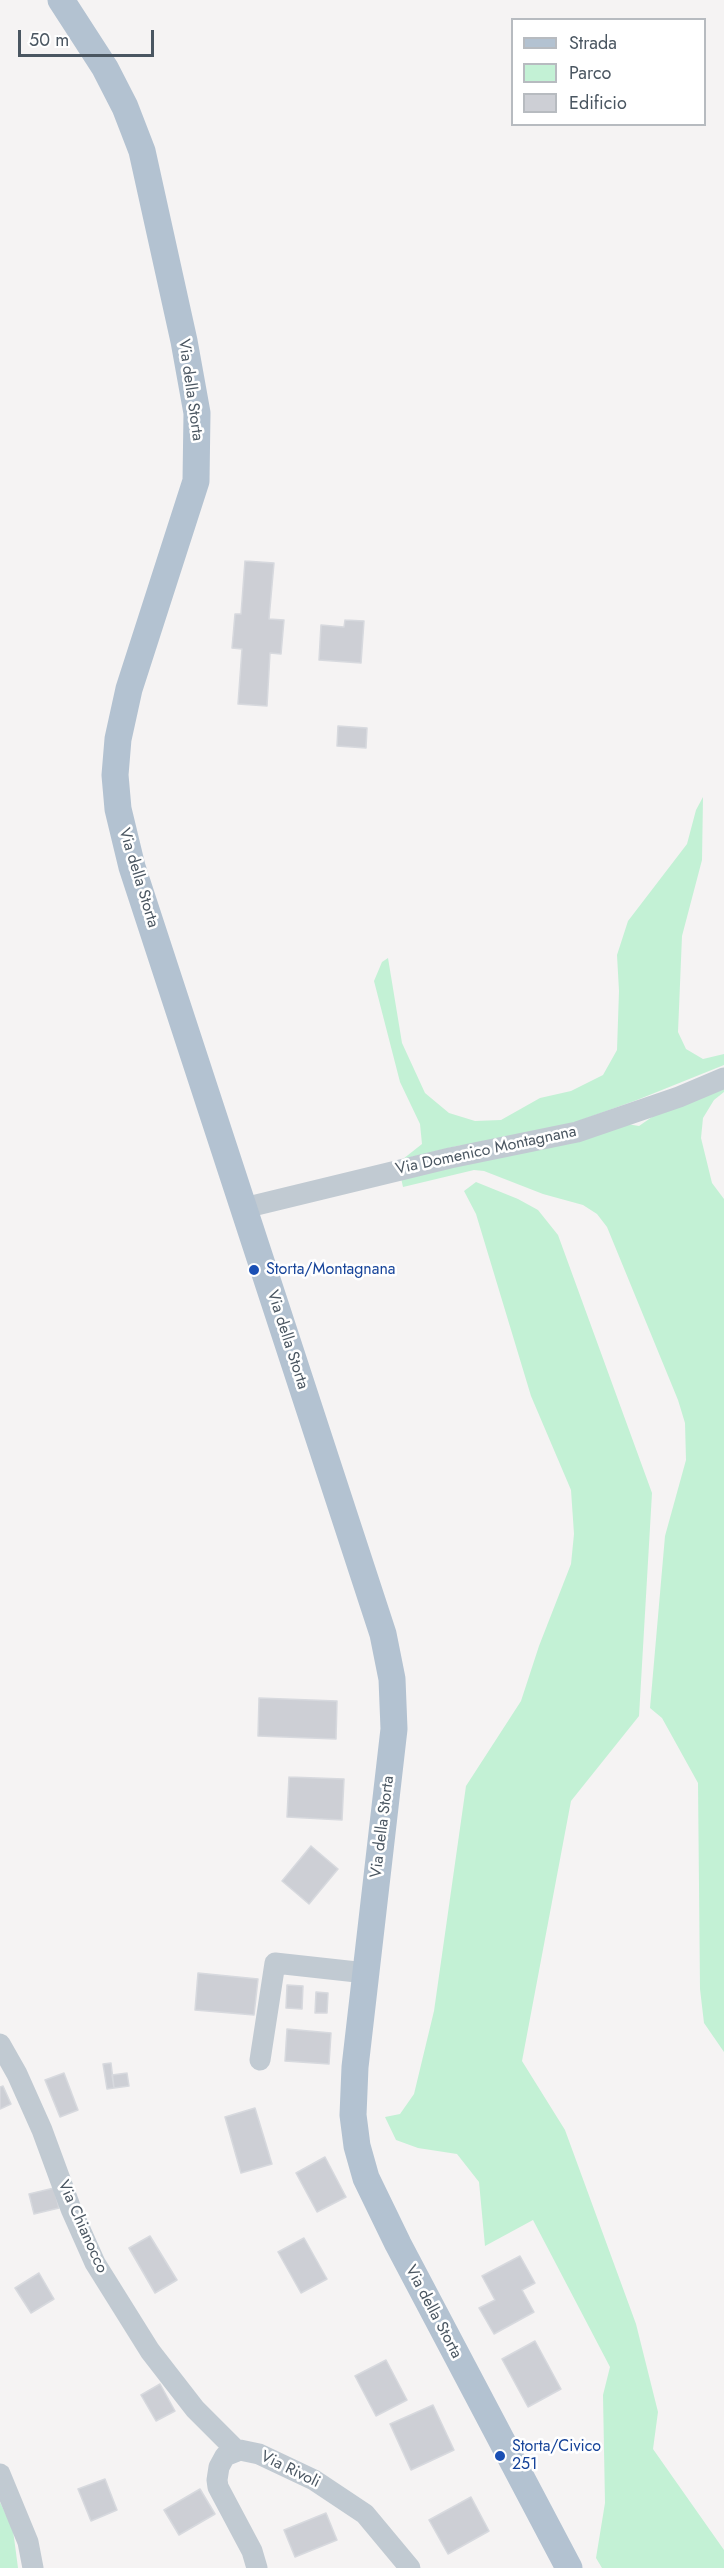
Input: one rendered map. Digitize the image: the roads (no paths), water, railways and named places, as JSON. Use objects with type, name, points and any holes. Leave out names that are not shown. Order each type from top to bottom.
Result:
[{"type":"main road","name":"Via della Storta","points":[[61,0],[105,68],[125,107],[142,151],[177,306],[196,413],[196,481],[129,689],[118,739],[115,775],[118,809],[132,867],[383,1634],[392,1679],[394,1729],[357,2037],[352,2115],[357,2146],[366,2178],[398,2244],[569,2568]]},
{"type":"street","name":"Via Domenico Montagnana","points":[[244,1208],[450,1158],[577,1132],[679,1097],[724,1078]]},
{"type":"street","points":[[260,2060],[275,1963],[366,1972]]},
{"type":"street","name":"Via Chianocco","points":[[0,2044],[17,2074],[42,2130],[71,2209],[95,2263],[150,2351],[195,2409],[236,2450]]},
{"type":"street","points":[[236,2450],[228,2453],[220,2463],[217,2475],[218,2487],[237,2520],[257,2568]]},
{"type":"street","name":"Via Rivoli","points":[[236,2450],[259,2454],[314,2480],[365,2514],[410,2568]]},
{"type":"street","points":[[0,2474],[27,2542],[33,2568]]},
{"type":"place","name":"Storta/Montagnana","points":[[254,1270]]},
{"type":"place","name":"Storta/Civico 251","points":[[500,2456]]}]
